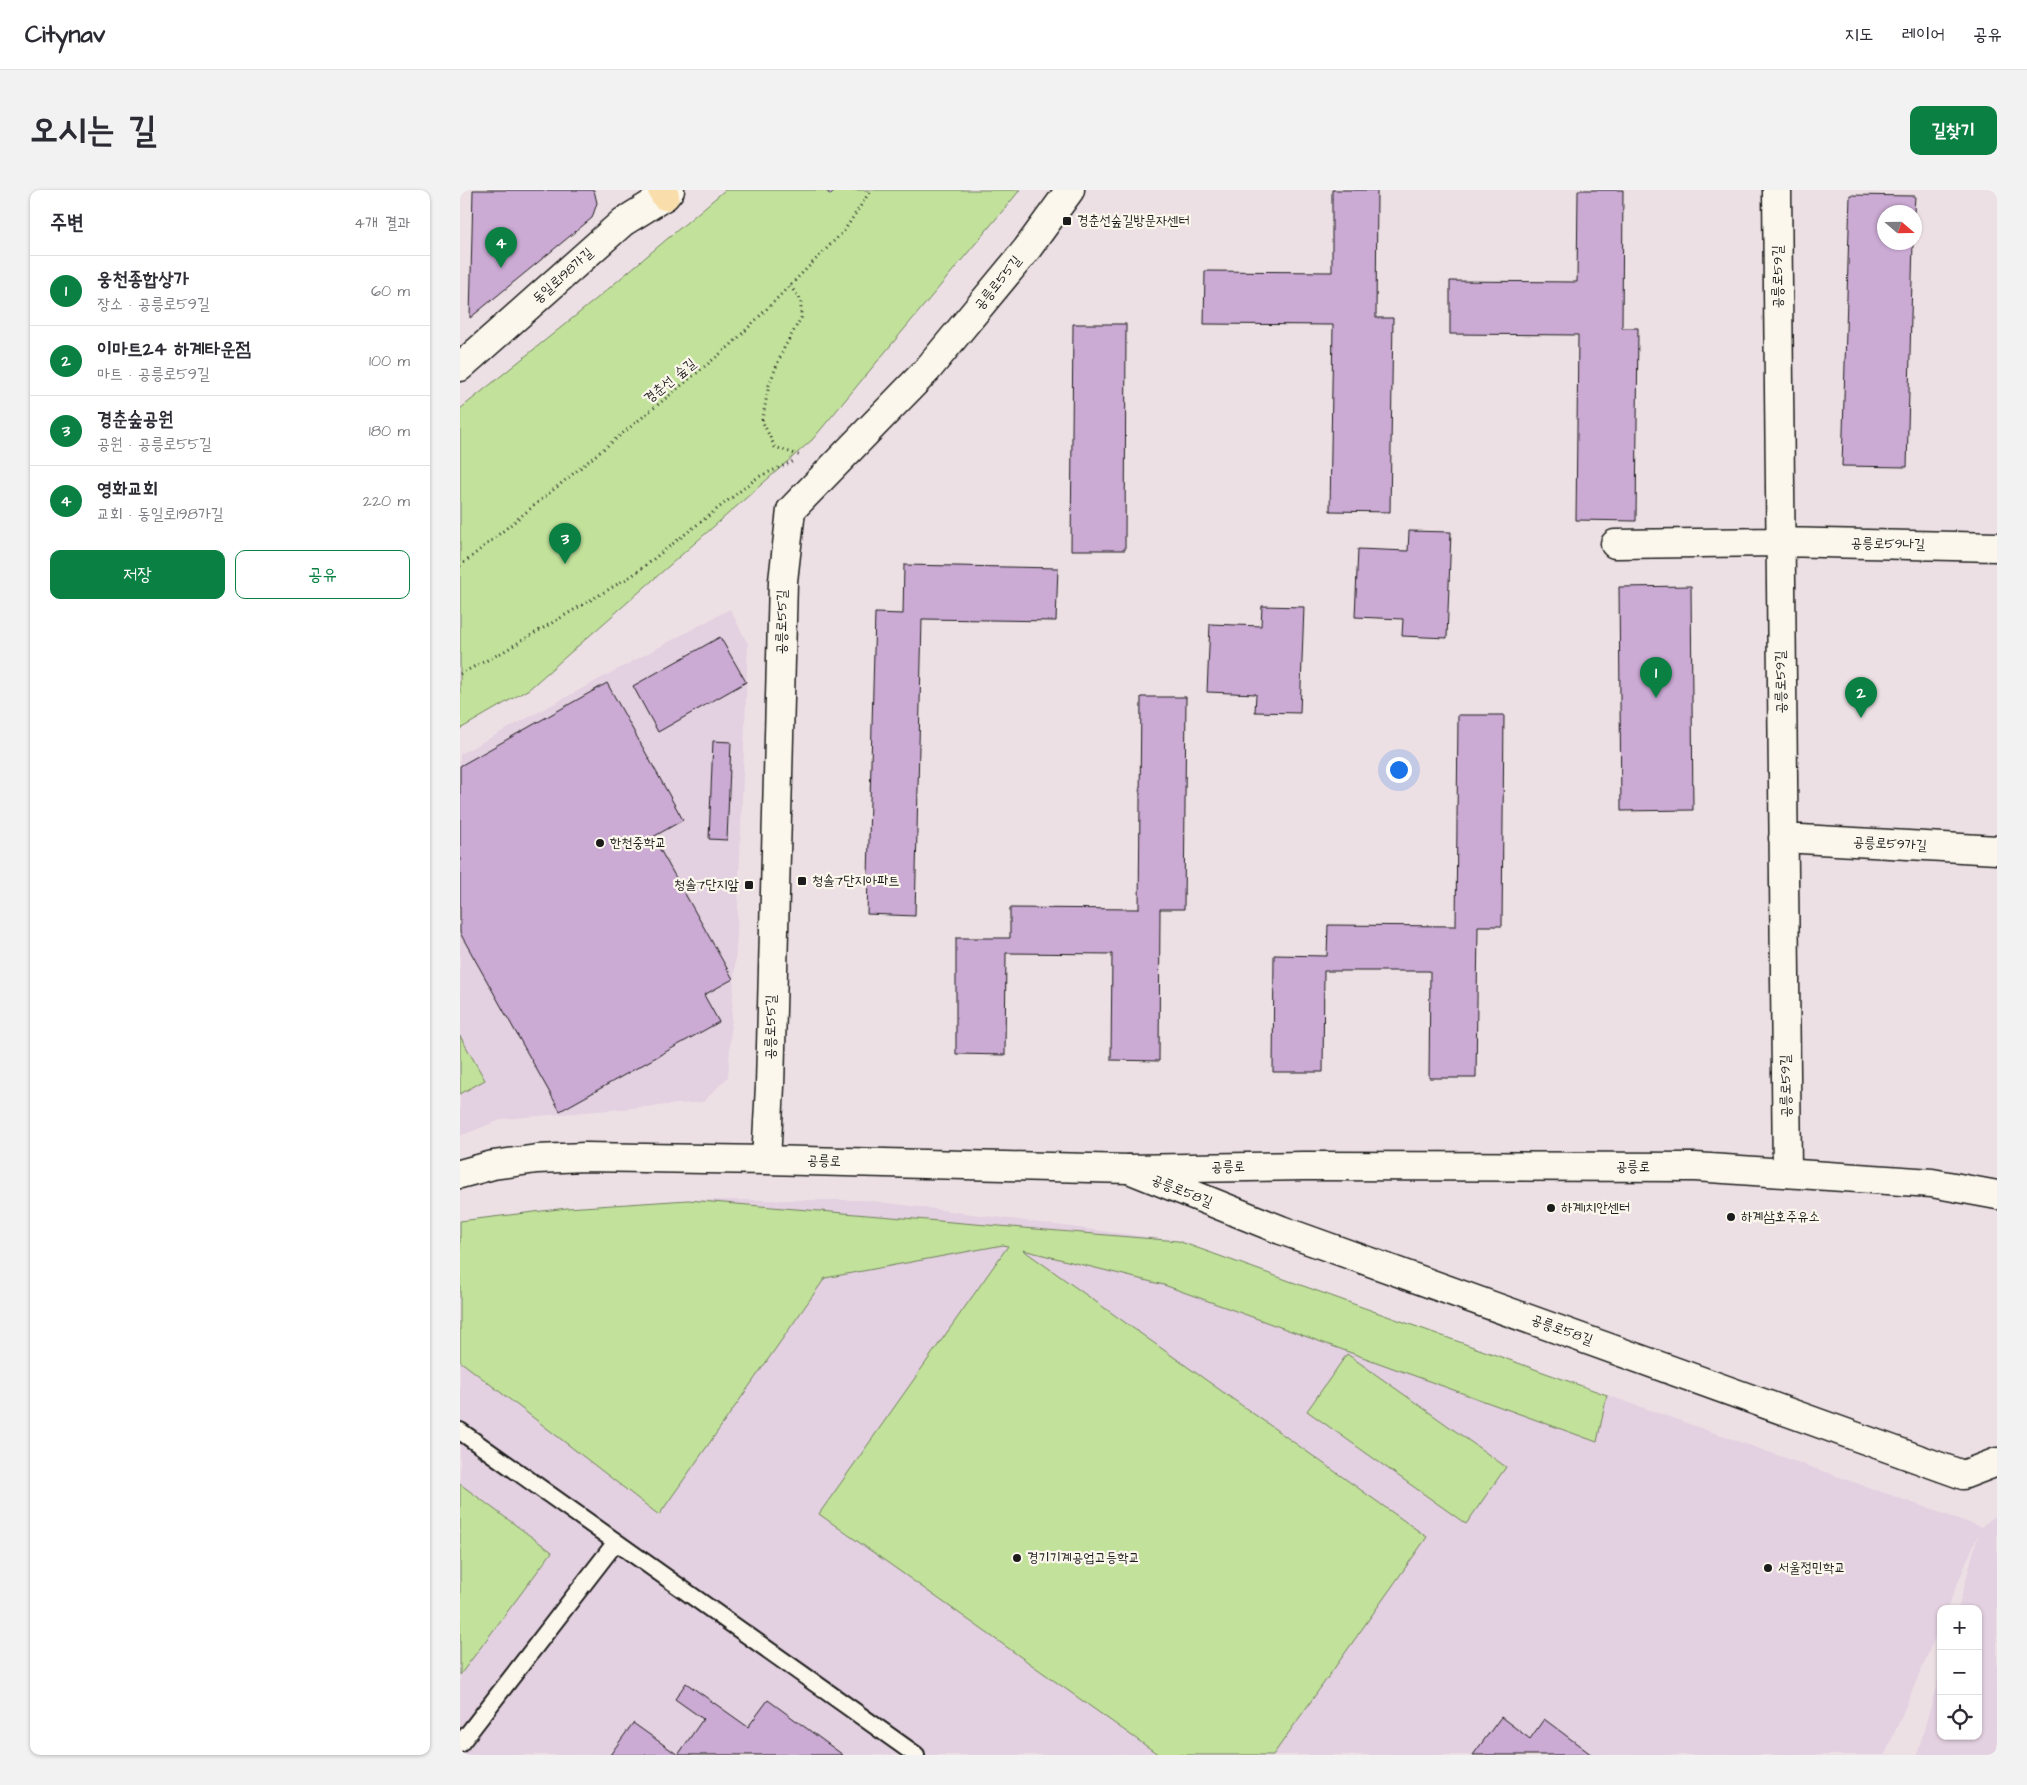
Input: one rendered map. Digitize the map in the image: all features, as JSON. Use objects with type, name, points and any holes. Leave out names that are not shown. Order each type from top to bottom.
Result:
[{"type":"street","name":"공릉로55길","points":[[766,1160],[770,1086],[783,581],[792,510],[927,370],[1027,249],[1070,190]]},
{"type":"street","name":"공릉로59길","points":[[1777,190],[1787,1173]]},
{"type":"street","name":"동일로198가길","points":[[460,367],[623,222],[665,192]]},
{"type":"street","name":"공릉로59나길","points":[[1615,544],[1780,542],[1997,547]]},
{"type":"street","name":"공릉로59가길","points":[[1783,838],[1997,850]]},
{"type":"street","name":"공릉로","points":[[460,1174],[493,1166],[537,1159],[585,1157],[1128,1169],[1303,1166],[1695,1167],[1932,1183],[1997,1195]]},
{"type":"street","name":"공릉로58길","points":[[1128,1169],[1281,1230],[1964,1475],[1997,1462]]},
{"type":"lane","points":[[460,1432],[916,1755]]},
{"type":"lane","points":[[460,1744],[616,1542]]},
{"type":"path","name":"경춘선 숲길","points":[[460,566],[731,345],[844,231],[871,190]]},
{"type":"path","points":[[460,674],[501,653],[633,575],[758,477],[804,457],[775,447],[762,421],[769,385],[783,350],[801,318],[801,300],[790,286]]},
{"type":"shaded area","name":"한천중학교","points":[[730,609],[748,644],[737,933],[728,1077],[703,1102],[503,1119],[460,1136],[460,754]]},
{"type":"shaded area","name":"경기기계공업고등학교","points":[[688,1200],[865,1200],[1178,1241],[1981,1527],[1997,1514],[1997,1755],[1917,1755],[1937,1683],[1937,1740],[1982,1740],[1982,1605],[1959,1605],[1979,1532],[1949,1605],[1937,1605],[1937,1632],[1885,1755],[460,1755],[460,1221],[567,1208]]},
{"type":"green space","points":[[725,190],[1020,190],[812,440],[529,689],[460,729],[460,409],[595,300]]},
{"type":"green space","points":[[460,1036],[485,1080],[460,1094]]},
{"type":"green space","points":[[688,1200],[1178,1241],[1607,1395],[1597,1442],[1164,1285],[1023,1250],[1427,1537],[1273,1755],[1159,1755],[819,1514],[1008,1246],[1003,1245],[825,1278],[659,1515],[460,1361],[460,1221],[567,1208]]},
{"type":"green space","points":[[1347,1354],[1506,1467],[1466,1524],[1307,1411]]},
{"type":"green space","points":[[460,1484],[552,1552],[460,1675]]},
{"type":"building","points":[[473,190],[594,190],[597,203],[592,218],[470,318]]},
{"type":"building","points":[[825,190],[835,190],[831,195]]},
{"type":"building","points":[[1332,190],[1377,190],[1376,318],[1393,318],[1390,512],[1330,511],[1333,325],[1204,324],[1205,271],[1332,272]]},
{"type":"building","points":[[1578,190],[1623,190],[1622,328],[1638,328],[1636,521],[1576,520],[1578,335],[1450,334],[1450,281],[1577,282]]},
{"type":"building","points":[[1850,195],[1915,196],[1914,205],[1877,205],[1877,250],[1913,250],[1907,467],[1842,466]]},
{"type":"building","points":[[1073,324],[1126,324],[1125,550],[1071,550]]},
{"type":"building","points":[[1409,531],[1451,532],[1447,638],[1402,636],[1403,619],[1355,617],[1358,549],[1408,551]]},
{"type":"building","points":[[904,565],[1058,568],[1056,621],[922,619],[915,916],[867,914],[875,613],[903,614]]},
{"type":"building","points":[[1691,586],[1693,810],[1621,811],[1619,587]]},
{"type":"building","points":[[1262,606],[1304,607],[1300,713],[1255,712],[1256,694],[1207,692],[1210,624],[1261,626]]},
{"type":"building","points":[[720,637],[746,682],[658,732],[633,686]]},
{"type":"building","name":"한천중학교","points":[[607,683],[683,820],[653,837],[733,979],[704,995],[719,1022],[560,1111],[460,933],[460,766]]},
{"type":"building","points":[[1141,697],[1186,697],[1184,909],[1160,909],[1159,1061],[1111,1060],[1112,954],[1006,953],[1005,1055],[956,1054],[956,938],[1010,938],[1010,908],[1139,909]]},
{"type":"building","points":[[1458,715],[1504,715],[1502,926],[1478,926],[1476,1078],[1429,1078],[1430,971],[1324,971],[1323,1072],[1273,1072],[1274,955],[1327,956],[1328,925],[1456,926]]},
{"type":"building","points":[[713,741],[731,742],[727,840],[709,839]]},
{"type":"building","points":[[686,1683],[748,1727],[768,1700],[843,1755],[678,1755],[703,1719],[675,1699]]},
{"type":"building","points":[[1501,1717],[1530,1739],[1544,1719],[1592,1755],[1473,1755]]},
{"type":"building","points":[[633,1723],[678,1755],[610,1755]]},
{"type":"place","name":"경춘선숲길방문자센터","points":[[1067,221]]},
{"type":"place","name":"영화교회","points":[[501,268]]},
{"type":"place","name":"경춘숲공원","points":[[565,564]]},
{"type":"place","name":"웅천종합상가","points":[[1656,698]]},
{"type":"place","name":"이마트24 하계타운점","points":[[1861,718]]},
{"type":"place","name":"한천중학교","points":[[600,843]]},
{"type":"place","name":"청솔7단지아파트","points":[[802,881]]},
{"type":"place","name":"청솔7단지앞","points":[[749,885]]},
{"type":"place","name":"하계1치안센터","points":[[1551,1208]]},
{"type":"place","name":"하계삼호주유소","points":[[1731,1217]]},
{"type":"place","name":"경기기계공업고등학교","points":[[1017,1558]]},
{"type":"place","name":"서울정민학교","points":[[1768,1568]]}]
